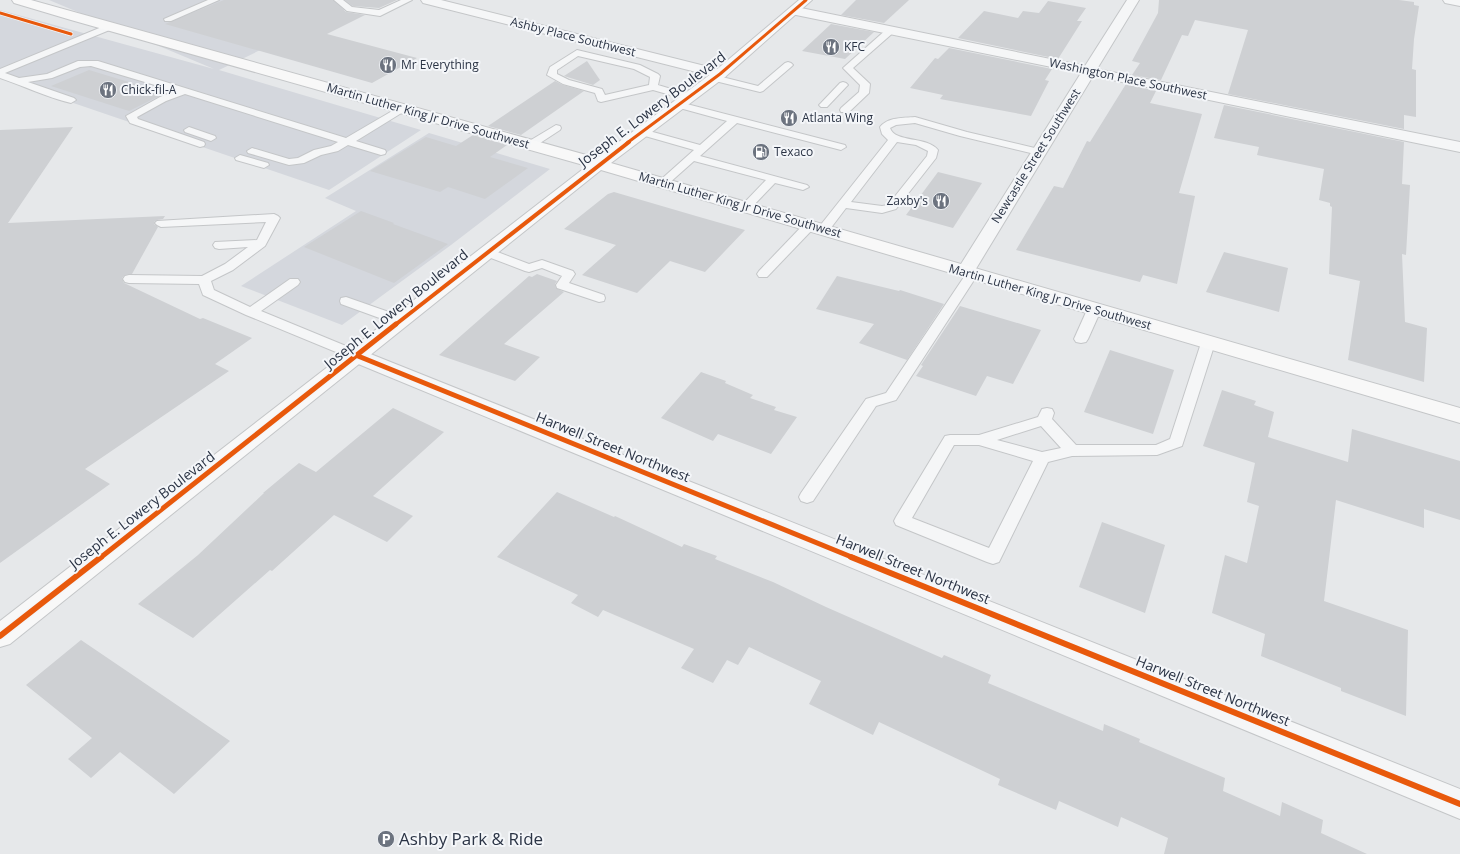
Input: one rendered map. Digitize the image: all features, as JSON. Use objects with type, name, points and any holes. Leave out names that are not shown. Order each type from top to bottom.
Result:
[{"type":"main road","name":"Martin Luther King Jr Drive Southwest","points":[[18,0],[530,144],[1460,416]]},
{"type":"main road","name":"Joseph E. Lowery Boulevard","points":[[0,636],[358,356],[599,164],[717,76],[806,0]]},
{"type":"street","name":"Ashby Place Southwest","points":[[427,0],[586,40],[717,76]]},
{"type":"street","name":"Newcastle Street Southwest","points":[[968,273],[1039,152],[1133,0]]},
{"type":"street","points":[[1449,0],[1460,2]]},
{"type":"street","name":"Washington Place Southwest","points":[[796,10],[1460,147]]},
{"type":"street","name":"Harwell Street Northwest","points":[[358,356],[1460,804]]},
{"type":"lane","points":[[168,19],[215,0]]},
{"type":"lane","points":[[338,0],[350,9],[380,13],[408,0]]},
{"type":"lane","points":[[0,73],[110,27]]},
{"type":"lane","points":[[845,110],[864,93],[865,84],[848,68],[891,30]]},
{"type":"lane","points":[[586,40],[577,53],[553,69],[552,75],[566,82],[599,91],[601,99],[653,87],[684,101],[735,119],[841,147]]},
{"type":"lane","points":[[577,53],[637,67],[655,76],[653,87]]},
{"type":"lane","points":[[19,81],[49,76],[78,64],[91,63],[181,93],[348,141],[381,152]]},
{"type":"lane","points":[[717,76],[760,89],[788,65]]},
{"type":"lane","points":[[0,73],[28,86],[71,100]]},
{"type":"lane","points":[[824,105],[844,85]]},
{"type":"lane","points":[[181,93],[171,101],[152,112],[153,118],[211,138]]},
{"type":"lane","points":[[181,93],[163,99],[131,116],[134,121],[200,144]]},
{"type":"lane","points":[[252,152],[289,162],[300,161],[318,152],[334,148],[348,141],[404,109]]},
{"type":"lane","points":[[663,183],[735,119]]},
{"type":"lane","points":[[844,204],[882,210],[892,207],[932,156],[933,150],[928,146],[916,142],[894,139],[887,134],[885,127],[893,122],[915,120],[964,134],[1039,152]]},
{"type":"lane","points":[[530,144],[556,128]]},
{"type":"lane","points":[[642,132],[702,148]]},
{"type":"lane","points":[[763,274],[844,204],[894,139]]},
{"type":"lane","points":[[240,158],[284,171],[294,171],[304,169],[327,156],[334,148]]},
{"type":"lane","points":[[692,157],[803,187]]},
{"type":"lane","points":[[746,207],[773,179]]},
{"type":"lane","points":[[129,279],[204,280],[229,267],[260,243],[274,218],[161,223]]},
{"type":"lane","points":[[219,245],[260,243]]},
{"type":"lane","points":[[487,252],[529,268],[542,264],[568,274],[562,285],[599,298]]},
{"type":"lane","points":[[807,497],[871,402],[891,397],[968,273]]},
{"type":"lane","name":"Harwell Street Northwest","points":[[204,280],[208,292],[251,312],[358,356]]},
{"type":"lane","points":[[251,312],[294,282]]},
{"type":"lane","points":[[346,301],[401,321]]},
{"type":"lane","points":[[1081,339],[1094,310]]},
{"type":"lane","points":[[1042,458],[993,557],[902,521],[950,440],[979,440],[1042,458],[1072,451],[1157,450],[1177,442],[1208,343]]},
{"type":"lane","points":[[979,440],[1045,416],[1072,451]]},
{"type":"shaded area","points":[[49,0],[364,0],[219,70],[421,130],[329,190],[0,78],[0,10],[214,69]]},
{"type":"shaded area","points":[[429,133],[550,169],[451,245],[342,325],[241,286],[356,211],[325,198]]},
{"type":"building","points":[[224,0],[333,0],[346,12],[365,15],[327,34],[417,58],[372,83],[165,24]]},
{"type":"building","points":[[345,0],[397,0],[379,8],[353,6]]},
{"type":"building","points":[[856,0],[909,0],[884,23],[841,15]]},
{"type":"building","points":[[1159,0],[1399,0],[1414,2],[1414,5],[1419,6],[1414,39],[1412,69],[1416,70],[1416,117],[1404,115],[1404,129],[1228,94],[1248,30],[1195,20],[1188,36],[1182,35],[1161,80],[1132,75],[1140,63],[1132,61],[1158,13]]},
{"type":"building","points":[[1048,1],[1086,8],[1077,21],[1082,21],[1058,59],[958,38],[984,11],[1018,18],[1023,11],[1039,13]]},
{"type":"building","name":"KFC","points":[[831,24],[874,32],[845,59],[802,51]]},
{"type":"building","points":[[949,48],[1052,69],[1045,80],[1049,81],[1031,116],[940,99],[943,95],[910,88],[935,58],[938,59]]},
{"type":"building","points":[[587,61],[600,80],[593,85],[564,76]]},
{"type":"building","name":"Chick-fil-A","points":[[89,70],[165,93],[129,111],[51,86]]},
{"type":"building","points":[[555,81],[584,91],[521,135],[488,126]]},
{"type":"building","points":[[1126,84],[1156,91],[1150,103],[1202,114],[1179,193],[1195,196],[1177,284],[1143,275],[1140,282],[1016,250],[1054,186],[1063,188],[1087,141],[1090,142]]},
{"type":"building","points":[[1224,105],[1404,142],[1402,184],[1410,185],[1406,255],[1402,254],[1405,322],[1427,328],[1424,382],[1348,360],[1360,281],[1329,274],[1332,207],[1330,206],[1330,203],[1319,200],[1324,169],[1257,155],[1259,147],[1214,138]]},
{"type":"building","points":[[73,127],[8,223],[165,216],[163,219],[154,222],[154,224],[158,227],[132,274],[125,275],[122,278],[124,283],[200,319],[203,318],[252,338],[215,364],[229,371],[85,469],[110,484],[0,563],[0,130]]},
{"type":"building","points":[[473,135],[507,145],[490,157],[528,168],[485,199],[448,187],[440,192],[370,171],[426,137],[456,146]]},
{"type":"building","points":[[938,172],[982,183],[953,228],[906,215]]},
{"type":"building","points":[[614,192],[745,230],[705,272],[670,261],[637,293],[582,275],[616,245],[564,229],[608,194]]},
{"type":"building","points":[[361,211],[448,244],[394,283],[304,247]]},
{"type":"building","points":[[1224,252],[1288,268],[1279,312],[1206,292]]},
{"type":"building","points":[[537,274],[557,281],[555,284],[556,288],[564,292],[504,344],[540,357],[515,381],[439,355],[529,276],[532,277]]},
{"type":"building","points":[[837,276],[900,290],[944,304],[907,360],[859,343],[874,324],[816,309]]},
{"type":"building","points":[[960,306],[1041,330],[1013,384],[987,376],[976,396],[916,376],[923,366],[921,365]]},
{"type":"building","points":[[1110,350],[1174,370],[1153,434],[1084,412]]},
{"type":"building","points":[[701,372],[726,381],[725,383],[753,395],[750,398],[776,407],[774,410],[797,417],[771,454],[718,434],[713,441],[661,418]]},
{"type":"building","points":[[1222,390],[1256,401],[1254,405],[1274,412],[1268,437],[1348,462],[1352,429],[1460,461],[1460,520],[1424,509],[1424,528],[1336,500],[1324,601],[1408,630],[1406,716],[1341,691],[1341,688],[1261,656],[1265,634],[1212,613],[1225,555],[1247,563],[1259,506],[1247,502],[1255,463],[1203,446]]},
{"type":"building","points":[[393,408],[444,432],[373,496],[413,516],[387,542],[334,515],[272,571],[270,570],[193,638],[138,604],[198,555],[263,493],[299,463],[316,472]]},
{"type":"building","points":[[557,492],[614,517],[615,516],[682,547],[684,544],[717,556],[715,559],[773,582],[942,658],[944,655],[991,675],[988,683],[1103,731],[1104,724],[1140,739],[1139,742],[1225,778],[1223,791],[1280,816],[1282,802],[1323,820],[1321,833],[1367,854],[1164,854],[1168,838],[1121,817],[1118,827],[1059,801],[1056,810],[998,785],[1000,779],[879,722],[873,735],[809,704],[821,681],[749,647],[738,665],[727,660],[713,683],[681,668],[694,649],[603,610],[598,617],[571,603],[578,595],[497,557]]},
{"type":"building","points":[[1102,522],[1165,545],[1145,613],[1079,587]]},
{"type":"building","points":[[81,640],[230,741],[174,794],[120,752],[91,778],[68,759],[92,738],[26,685]]},
{"type":"cycle path","points":[[0,636],[599,164],[720,74],[806,0]]},
{"type":"cycle path","points":[[0,13],[71,34]]},
{"type":"cycle path","points":[[358,356],[1460,804]]},
{"type":"place","name":"KFC","points":[[831,47]]},
{"type":"place","name":"Mr Everything","points":[[388,65]]},
{"type":"place","name":"Chick-fil-A","points":[[108,90]]},
{"type":"place","name":"Atlanta Wing","points":[[789,118]]},
{"type":"place","name":"Texaco","points":[[761,152]]},
{"type":"place","name":"Zaxby's","points":[[941,201]]},
{"type":"place","name":"Ashby Park & Ride","points":[[386,839]]}]
